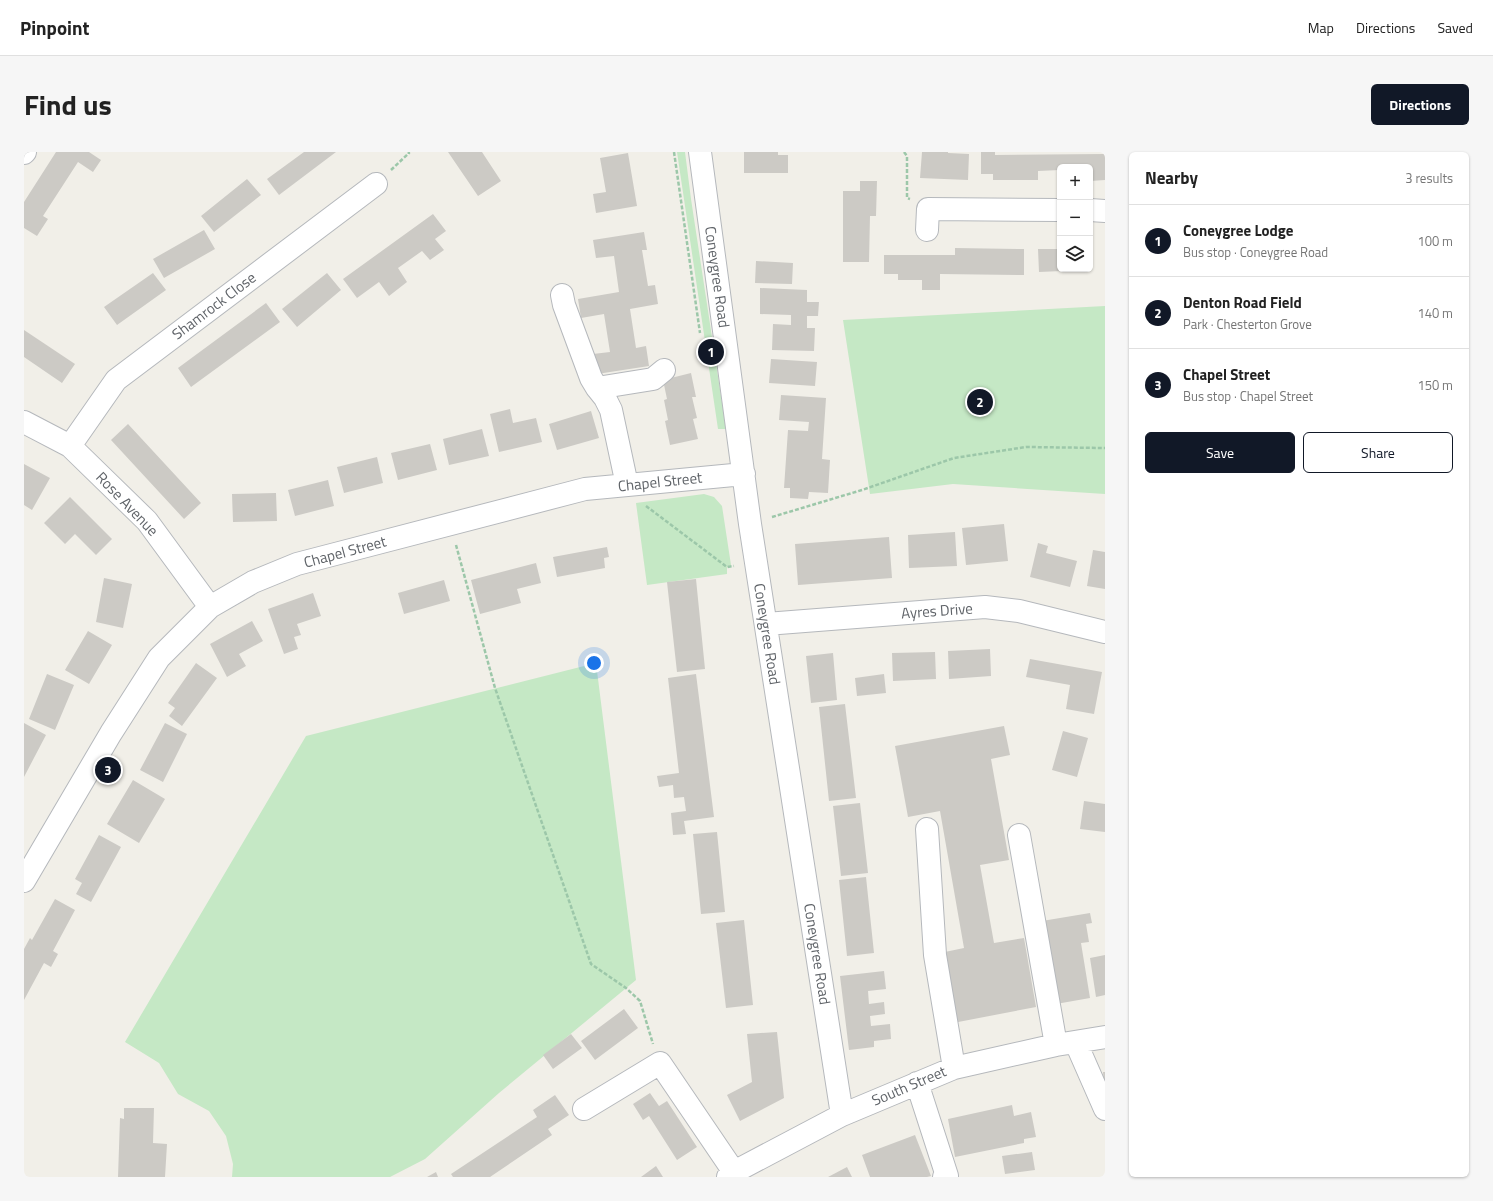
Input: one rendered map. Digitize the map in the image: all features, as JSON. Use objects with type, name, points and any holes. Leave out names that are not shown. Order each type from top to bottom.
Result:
[{"type":"street","name":"Coneygree Road","points":[[700,152],[750,524],[842,1115]]},
{"type":"street","name":"Shamrock Close","points":[[70,446],[116,380],[376,184]]},
{"type":"street","points":[[927,230],[928,208],[1057,210]]},
{"type":"street","points":[[1093,210],[1105,211]]},
{"type":"street","points":[[562,295],[591,378],[605,398],[611,410],[634,493]]},
{"type":"street","points":[[597,388],[653,379],[664,370]]},
{"type":"street","name":"Rose Avenue","points":[[24,422],[70,446],[147,521],[210,607]]},
{"type":"street","name":"Chapel Street","points":[[24,881],[111,733],[159,658],[210,607],[253,582],[297,564],[585,489],[634,493],[744,474]]},
{"type":"street","name":"Ayres Drive","points":[[766,624],[986,607],[1019,611],[1105,632]]},
{"type":"street","points":[[927,830],[935,955],[954,1068]]},
{"type":"street","points":[[1018,835],[1066,1044],[1105,1109]]},
{"type":"street","name":"South Street","points":[[731,1175],[842,1115],[954,1068],[1105,1037]]},
{"type":"street","points":[[584,1109],[660,1063],[731,1175]]},
{"type":"street","points":[[917,1083],[947,1176],[944,1177]]},
{"type":"path","points":[[674,152],[701,338]]},
{"type":"path","points":[[904,152],[907,156],[907,198],[928,208]]},
{"type":"path","points":[[750,524],[862,490],[954,458],[1026,446],[1105,448]]},
{"type":"path","points":[[634,493],[727,567],[757,562]]},
{"type":"path","points":[[451,524],[495,688],[591,964],[626,988],[640,1001],[660,1063]]},
{"type":"green space","points":[[677,152],[685,152],[726,429],[718,429]]},
{"type":"green space","points":[[1105,306],[1105,494],[953,484],[870,494],[843,320]]},
{"type":"green space","points":[[704,494],[714,497],[722,506],[731,565],[727,567],[727,574],[647,585],[636,503]]},
{"type":"green space","points":[[596,663],[636,980],[499,1093],[425,1159],[390,1177],[232,1177],[233,1164],[226,1136],[209,1111],[178,1094],[159,1063],[125,1042],[306,736]]},
{"type":"building","points":[[56,152],[89,152],[101,160],[93,172],[78,162],[43,216],[48,219],[37,236],[24,228],[24,202]]},
{"type":"building","points":[[304,152],[336,152],[279,195],[267,179]]},
{"type":"building","points":[[448,152],[482,152],[501,181],[478,196]]},
{"type":"building","points":[[744,152],[778,152],[778,155],[788,155],[788,173],[744,173]]},
{"type":"building","points":[[922,152],[969,154],[968,180],[920,178]]},
{"type":"building","points":[[981,152],[995,152],[995,155],[1105,154],[1105,180],[1093,181],[1093,164],[1057,164],[1057,170],[1038,171],[1038,180],[993,180],[993,174],[981,174]]},
{"type":"building","points":[[628,153],[637,206],[596,213],[593,194],[606,192],[600,158]]},
{"type":"building","points":[[247,179],[261,195],[214,232],[201,216]]},
{"type":"building","points":[[860,181],[877,181],[876,216],[870,216],[869,262],[843,262],[843,191],[860,191]]},
{"type":"building","points":[[433,214],[446,231],[435,239],[444,250],[430,260],[422,251],[398,268],[407,282],[389,296],[379,282],[357,298],[343,279]]},
{"type":"building","points":[[204,230],[215,249],[164,278],[153,259]]},
{"type":"building","points":[[644,232],[647,250],[642,250],[648,286],[655,285],[658,304],[630,309],[636,348],[646,346],[649,366],[597,374],[593,354],[610,352],[604,314],[581,318],[578,299],[619,292],[614,256],[596,258],[593,240]]},
{"type":"building","points":[[955,248],[1024,249],[1024,275],[940,274],[940,290],[922,290],[922,280],[898,280],[898,274],[884,274],[884,255],[955,255]]},
{"type":"building","points":[[1038,249],[1057,249],[1057,271],[1039,272]]},
{"type":"building","points":[[756,261],[793,263],[792,284],[755,283]]},
{"type":"building","points":[[153,273],[166,290],[117,325],[104,307]]},
{"type":"building","points":[[327,273],[341,290],[297,327],[282,309]]},
{"type":"building","points":[[760,288],[807,290],[807,302],[819,302],[818,316],[807,316],[807,328],[815,328],[814,351],[772,350],[773,324],[791,325],[791,315],[760,314]]},
{"type":"building","points":[[266,303],[280,322],[191,387],[178,368]]},
{"type":"building","points":[[24,330],[75,364],[62,383],[24,357]]},
{"type":"building","points":[[771,359],[817,362],[815,386],[769,383]]},
{"type":"building","points":[[691,373],[696,397],[692,397],[697,418],[693,419],[698,439],[670,445],[665,421],[668,420],[664,400],[667,399],[663,380]]},
{"type":"building","points":[[781,395],[826,398],[822,459],[830,460],[828,493],[809,492],[808,499],[790,498],[790,488],[784,488],[788,430],[808,431],[809,422],[779,420]]},
{"type":"building","points":[[510,409],[513,423],[536,418],[542,442],[499,452],[490,414]]},
{"type":"building","points":[[591,411],[599,438],[557,450],[549,424]]},
{"type":"building","points":[[128,424],[201,503],[184,519],[111,440]]},
{"type":"building","points":[[482,429],[489,456],[449,465],[443,439]]},
{"type":"building","points":[[430,444],[437,470],[398,480],[391,453]]},
{"type":"building","points":[[377,457],[383,483],[344,493],[337,467]]},
{"type":"building","points":[[24,464],[50,478],[32,510],[24,505]]},
{"type":"building","points":[[328,480],[334,506],[295,516],[288,490]]},
{"type":"building","points":[[276,493],[277,521],[233,522],[232,494]]},
{"type":"building","points":[[70,497],[112,539],[96,555],[75,534],[65,544],[44,523]]},
{"type":"building","points":[[1004,524],[1008,561],[966,565],[962,528]]},
{"type":"building","points":[[955,532],[957,566],[909,568],[908,535]]},
{"type":"building","points":[[889,537],[892,578],[798,585],[795,544]]},
{"type":"building","points":[[1038,543],[1048,546],[1046,553],[1077,561],[1070,587],[1030,577]]},
{"type":"building","points":[[607,547],[609,557],[604,558],[605,568],[557,577],[553,557]]},
{"type":"building","points":[[1093,550],[1105,552],[1105,589],[1087,586]]},
{"type":"building","points":[[536,563],[541,583],[517,589],[521,603],[480,614],[471,580]]},
{"type":"building","points":[[104,578],[132,584],[123,628],[96,622]]},
{"type":"building","points":[[696,579],[705,669],[677,672],[667,582]]},
{"type":"building","points":[[444,580],[450,601],[404,614],[398,593]]},
{"type":"building","points":[[313,593],[321,616],[297,624],[301,635],[294,637],[298,649],[284,654],[268,609]]},
{"type":"building","points":[[252,621],[263,641],[239,654],[246,666],[227,677],[210,644]]},
{"type":"building","points":[[88,631],[112,645],[89,684],[65,670]]},
{"type":"building","points":[[990,649],[991,676],[949,679],[948,651]]},
{"type":"building","points":[[935,652],[936,679],[893,681],[892,653]]},
{"type":"building","points":[[833,653],[837,700],[811,703],[806,656]]},
{"type":"building","points":[[1030,659],[1102,672],[1094,714],[1066,709],[1070,685],[1026,677]]},
{"type":"building","points":[[196,663],[217,678],[182,726],[169,716],[175,708],[168,703]]},
{"type":"building","points":[[47,674],[74,685],[55,730],[29,719]]},
{"type":"building","points":[[696,674],[714,817],[684,821],[686,834],[673,835],[671,813],[686,811],[684,797],[674,798],[673,785],[659,787],[657,776],[679,773],[668,678]]},
{"type":"building","points":[[884,674],[886,693],[857,696],[855,678]]},
{"type":"building","points":[[845,704],[856,798],[829,801],[819,707]]},
{"type":"building","points":[[24,723],[46,735],[24,777]]},
{"type":"building","points":[[165,723],[187,734],[163,782],[140,770]]},
{"type":"building","points":[[1004,726],[1010,755],[991,759],[1009,860],[980,865],[994,943],[1024,938],[1036,1007],[953,1023],[940,953],[964,948],[940,811],[908,817],[895,746]]},
{"type":"building","points":[[1063,731],[1088,738],[1077,777],[1052,770]]},
{"type":"building","points":[[133,780],[165,799],[139,843],[107,824]]},
{"type":"building","points":[[1084,801],[1105,804],[1105,832],[1080,829]]},
{"type":"building","points":[[860,803],[868,873],[841,876],[833,806]]},
{"type":"building","points":[[717,832],[725,912],[701,914],[693,834]]},
{"type":"building","points":[[99,835],[121,847],[91,902],[76,894],[82,883],[75,879]]},
{"type":"building","points":[[866,877],[874,953],[847,956],[839,880]]},
{"type":"building","points":[[55,899],[75,910],[53,951],[58,954],[51,967],[44,963],[24,1000],[24,949],[30,938],[32,940]]},
{"type":"building","points":[[1090,913],[1092,923],[1086,924],[1089,942],[1081,943],[1090,998],[1056,1004],[1042,921]]},
{"type":"building","points":[[744,920],[753,1005],[726,1008],[716,923]]},
{"type":"building","points":[[1105,955],[1105,995],[1096,997],[1090,958]]},
{"type":"building","points":[[884,971],[886,989],[868,991],[869,1004],[884,1002],[885,1014],[870,1016],[871,1026],[890,1024],[891,1039],[874,1041],[874,1047],[849,1050],[840,976]]},
{"type":"building","points":[[624,1009],[638,1028],[595,1060],[581,1041]]},
{"type":"building","points":[[777,1032],[784,1098],[740,1121],[727,1095],[752,1082],[747,1034]]},
{"type":"building","points":[[571,1034],[582,1048],[553,1069],[543,1055]]},
{"type":"building","points":[[1103,1072],[1105,1072],[1105,1084],[1104,1084]]},
{"type":"building","points":[[650,1093],[659,1106],[667,1101],[697,1147],[677,1160],[649,1116],[643,1120],[633,1104]]},
{"type":"building","points":[[555,1095],[569,1115],[548,1129],[552,1135],[490,1177],[453,1177],[451,1174],[537,1117],[533,1110]]},
{"type":"building","points":[[1012,1105],[1014,1116],[1031,1112],[1036,1137],[1024,1139],[1024,1143],[955,1157],[948,1119]]},
{"type":"building","points":[[124,1108],[154,1108],[153,1143],[167,1144],[165,1177],[118,1177],[120,1118],[124,1119]]},
{"type":"building","points":[[915,1135],[931,1176],[870,1177],[862,1155]]},
{"type":"building","points":[[1032,1152],[1035,1170],[1005,1174],[1002,1156]]},
{"type":"building","points":[[656,1166],[663,1177],[641,1177]]},
{"type":"building","points":[[847,1167],[852,1177],[828,1177]]},
{"type":"building","points":[[436,1172],[438,1177],[427,1177]]},
{"type":"place","name":"Coneygree Lodge","points":[[711,352]]},
{"type":"place","name":"Denton Road Field","points":[[980,402]]},
{"type":"place","name":"Chapel Street","points":[[108,770]]}]
